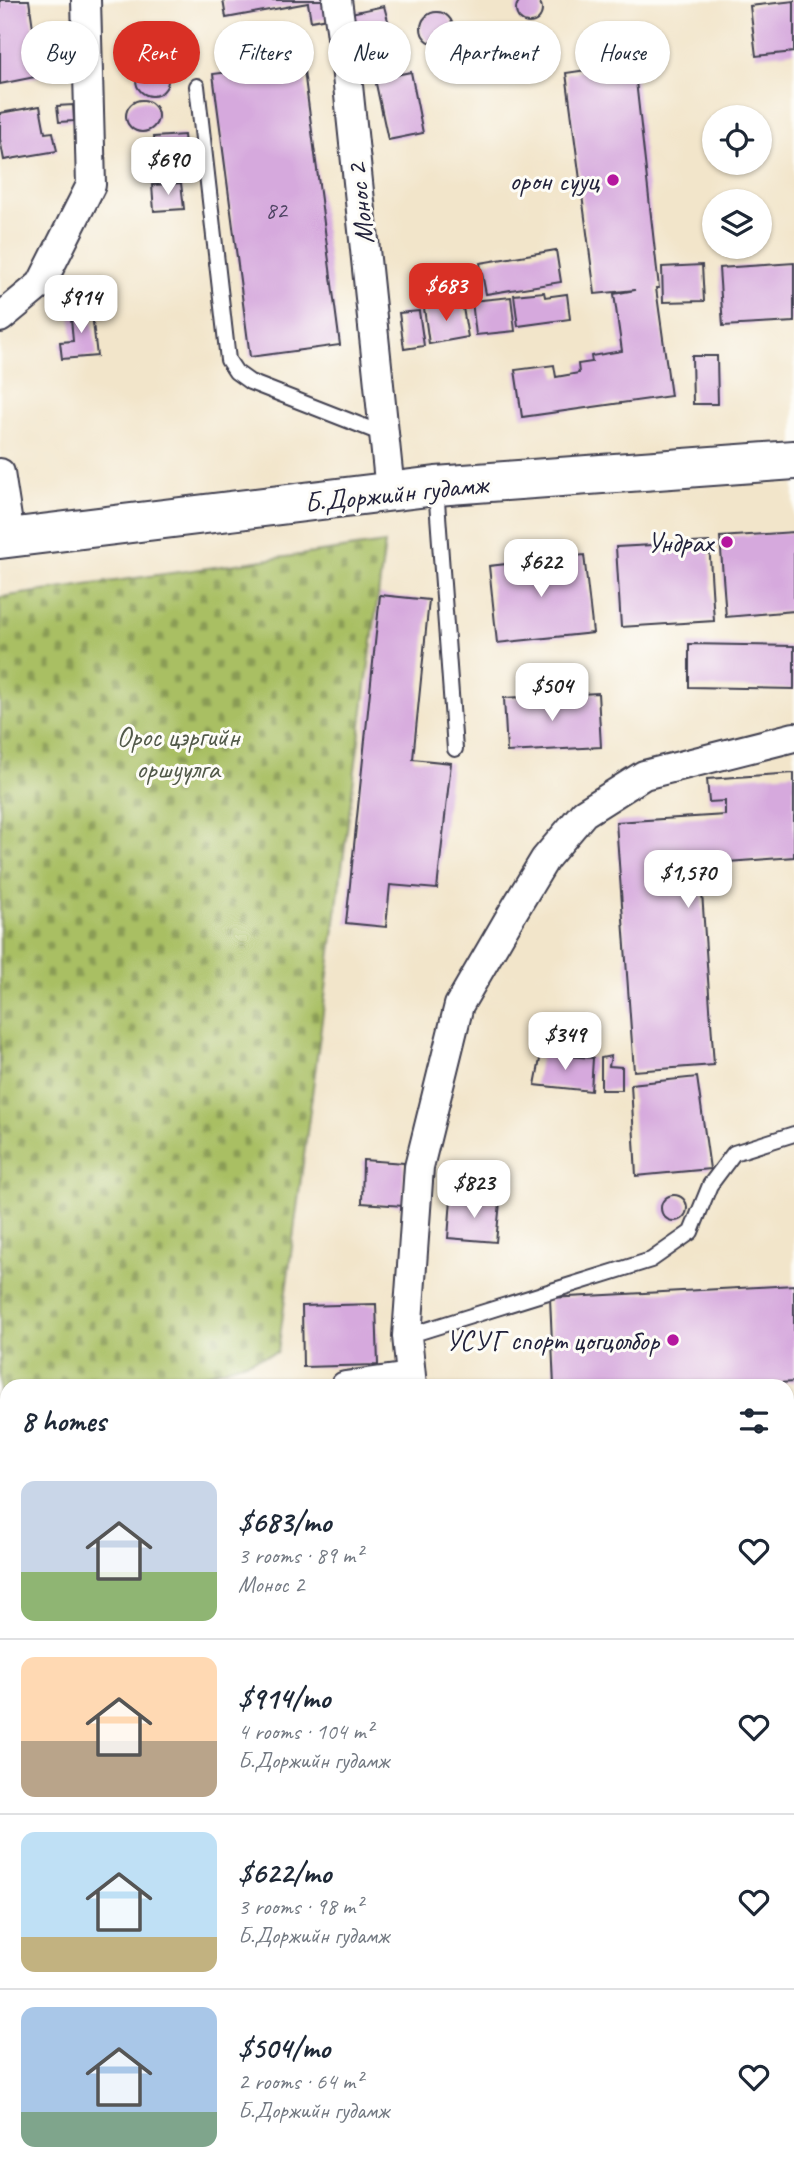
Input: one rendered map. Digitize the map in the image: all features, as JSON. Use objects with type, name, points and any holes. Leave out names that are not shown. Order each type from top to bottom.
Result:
[{"type":"main road","name":"Б.Доржийн гудамж","points":[[5,538],[436,486],[794,460]]},
{"type":"street","points":[[0,318],[41,284],[91,185],[86,0]]},
{"type":"street","name":"Монос 2","points":[[337,0],[390,492]]},
{"type":"street","points":[[0,473],[5,538]]},
{"type":"street","points":[[411,1379],[407,1336],[419,1167],[459,1005],[545,859],[584,813],[644,775],[794,737]]},
{"type":"lane","points":[[197,86],[228,360],[236,372],[250,382],[383,434]]},
{"type":"lane","points":[[436,486],[455,749]]},
{"type":"lane","points":[[407,1336],[651,1260],[691,1232],[710,1185],[734,1153],[794,1134]]},
{"type":"green space","name":"Орос цэргийн оршуулга","points":[[385,543],[278,1352],[191,1379],[0,1379],[0,597]]},
{"type":"building","points":[[0,0],[29,0],[32,21],[21,21],[21,80],[0,84]]},
{"type":"building","points":[[223,0],[330,0],[333,17],[311,21],[308,3],[226,18]]},
{"type":"building","points":[[520,1],[538,1],[542,10],[538,19],[520,19],[516,10]]},
{"type":"building","points":[[794,1],[794,52],[756,56],[750,6]]},
{"type":"building","points":[[384,6],[388,21],[353,21],[351,13]]},
{"type":"building","points":[[437,12],[450,21],[425,21],[425,37],[421,28],[426,17]]},
{"type":"building","points":[[411,72],[423,133],[388,140],[376,84],[411,84]]},
{"type":"building","points":[[575,72],[575,84],[636,84],[659,288],[656,288],[671,396],[522,417],[515,370],[554,365],[556,377],[579,373],[578,364],[592,362],[591,356],[622,351],[614,294],[635,290],[595,294],[566,73]]},
{"type":"building","points":[[167,84],[158,95],[152,96],[146,95],[137,86]]},
{"type":"building","points":[[214,84],[306,84],[340,345],[250,357]]},
{"type":"building","points":[[142,100],[153,105],[158,116],[153,127],[142,132],[131,127],[126,116],[131,105]]},
{"type":"building","points":[[73,105],[74,121],[59,122],[57,106]]},
{"type":"building","points":[[40,106],[45,133],[53,132],[57,151],[4,160],[0,139],[0,113]]},
{"type":"building","points":[[184,135],[187,166],[157,168],[154,137]]},
{"type":"building","points":[[181,183],[184,209],[154,211],[152,185]]},
{"type":"building","points":[[556,250],[561,282],[486,294],[480,263]]},
{"type":"building","points":[[794,263],[794,322],[723,326],[719,268]]},
{"type":"building","points":[[702,265],[704,301],[663,302],[662,267]]},
{"type":"building","points":[[544,292],[545,297],[567,294],[570,319],[518,326],[514,295]]},
{"type":"building","points":[[511,297],[515,331],[476,335],[472,301]]},
{"type":"building","points":[[462,302],[468,337],[429,344],[424,308]]},
{"type":"building","points":[[91,306],[97,356],[62,359],[60,342],[73,341],[70,308]]},
{"type":"building","points":[[419,311],[424,346],[404,349],[399,313]]},
{"type":"building","points":[[692,356],[717,356],[718,404],[693,404]]},
{"type":"building","points":[[794,532],[794,611],[726,617],[720,537]]},
{"type":"building","points":[[709,542],[714,621],[621,627],[616,547]]},
{"type":"building","points":[[584,555],[593,633],[497,643],[489,566]]},
{"type":"building","points":[[380,595],[429,600],[413,759],[451,763],[437,889],[390,885],[386,927],[346,923]]},
{"type":"building","points":[[689,644],[794,646],[794,689],[689,687]]},
{"type":"building","points":[[598,693],[601,747],[507,752],[504,698]]},
{"type":"building","points":[[794,773],[794,857],[700,864],[714,1065],[634,1071],[616,822],[725,815],[725,801],[709,802],[707,779]]},
{"type":"building","points":[[541,1054],[593,1058],[591,1091],[535,1085]]},
{"type":"building","points":[[611,1056],[609,1066],[622,1067],[622,1090],[601,1090],[601,1058]]},
{"type":"building","points":[[697,1077],[710,1169],[636,1176],[631,1084]]},
{"type":"building","points":[[363,1160],[404,1163],[403,1206],[362,1203]]},
{"type":"building","points":[[674,1195],[683,1199],[687,1208],[683,1217],[674,1221],[665,1217],[661,1208],[665,1199]]},
{"type":"building","points":[[451,1199],[500,1202],[496,1242],[448,1238]]},
{"type":"building","name":"УСУГ спорт цогцолбор","points":[[794,1285],[794,1379],[554,1379],[550,1298]]},
{"type":"building","points":[[376,1304],[378,1365],[303,1367],[302,1306]]},
{"type":"place","name":"орон сууц","points":[[613,180]]},
{"type":"place","name":"Ундрах","points":[[727,542]]},
{"type":"place","name":"УСУГ спорт цогцолбор","points":[[673,1340]]}]
